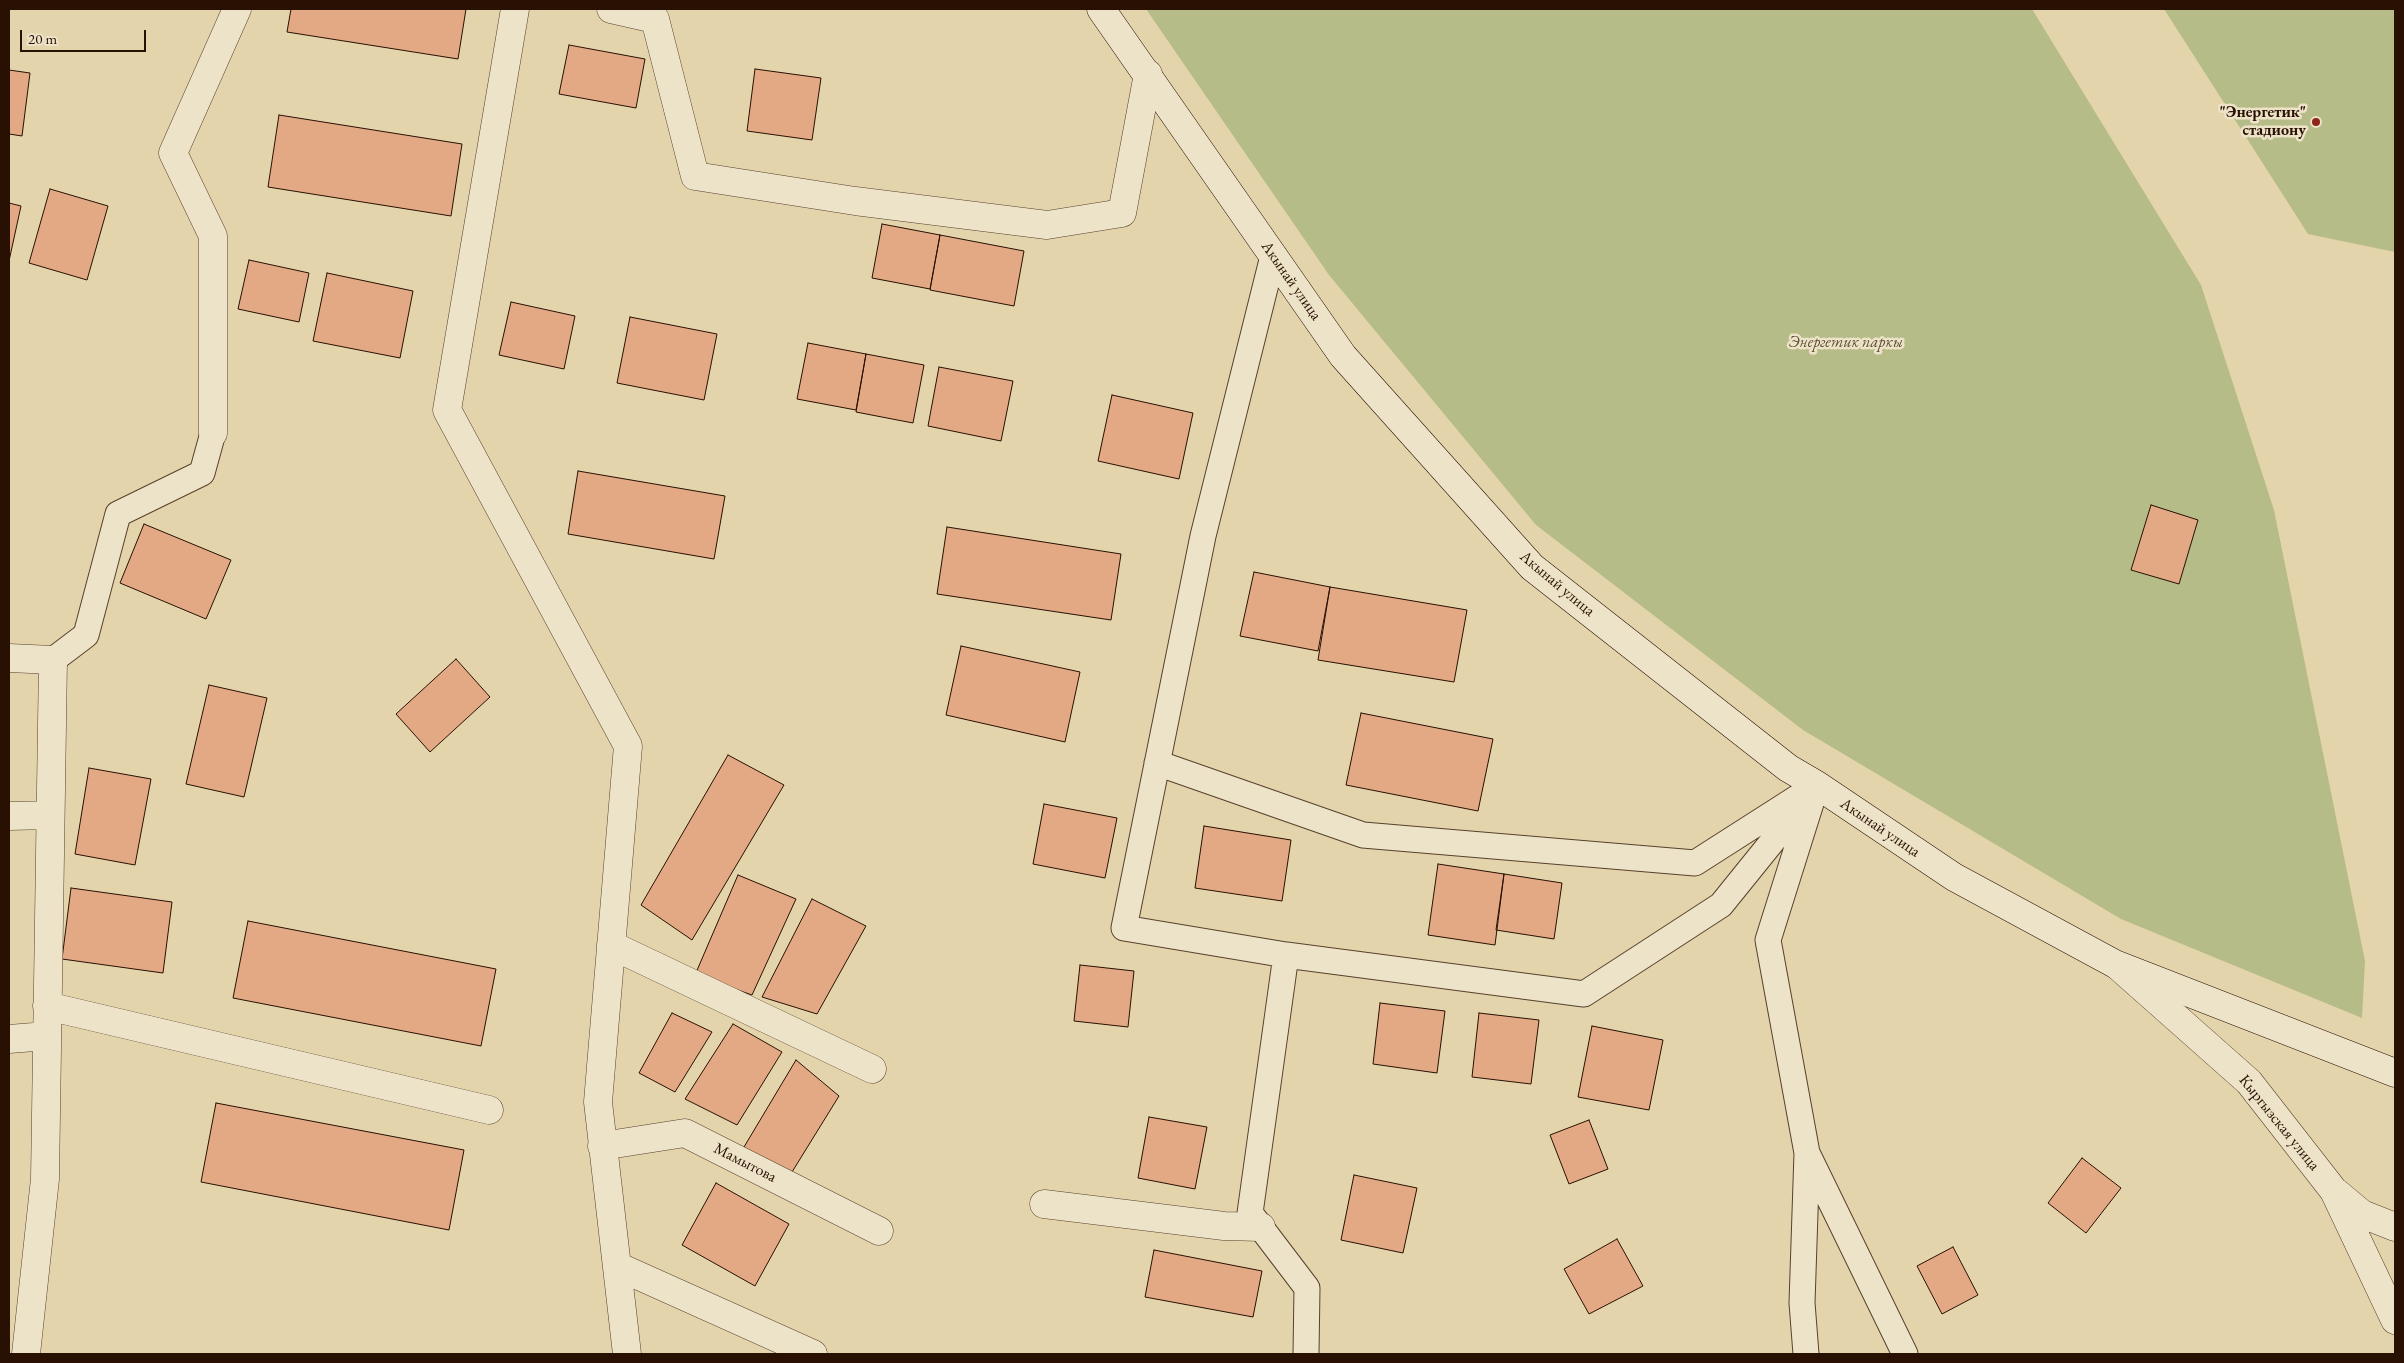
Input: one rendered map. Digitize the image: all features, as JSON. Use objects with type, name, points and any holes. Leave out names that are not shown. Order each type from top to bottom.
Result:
[{"type":"street","points":[[213,433],[213,236],[173,153],[237,9]]},
{"type":"street","points":[[515,9],[447,410],[628,746],[598,1102],[627,1354]]},
{"type":"street","points":[[611,9],[654,18],[696,176],[855,201],[1047,225],[1122,213],[1148,74]]},
{"type":"street","name":"Акынай улица","points":[[1101,9],[1343,356],[1532,567],[1788,768],[1817,785],[1954,877],[2115,964]]},
{"type":"street","points":[[9,658],[52,660],[45,1179],[26,1354]]},
{"type":"street","points":[[9,816],[50,815]]},
{"type":"street","points":[[611,945],[872,1069]]},
{"type":"street","points":[[2115,964],[2395,1073]]},
{"type":"street","name":"Кыргызская улица","points":[[2115,964],[2248,1082],[2334,1191],[2395,1320]]},
{"type":"street","points":[[47,1006],[489,1110]]},
{"type":"street","points":[[9,1039],[47,1036]]},
{"type":"street","name":"Мамытова","points":[[602,1146],[685,1133],[879,1231]]},
{"type":"street","points":[[2334,1191],[2362,1214],[2395,1227]]},
{"type":"street","points":[[1044,1204],[1224,1226],[1261,1228]]},
{"type":"street","points":[[617,1266],[813,1354]]},
{"type":"lane","points":[[1273,256],[1203,536],[1124,928],[1286,956],[1584,994],[1721,905],[1817,785]]},
{"type":"lane","points":[[52,660],[86,635],[118,514],[202,473],[213,433]]},
{"type":"lane","points":[[1157,763],[1363,835],[1695,863],[1817,785]]},
{"type":"lane","points":[[1806,1354],[1802,1303],[1807,1153],[1768,940],[1817,785]]},
{"type":"lane","points":[[1286,956],[1250,1213],[1307,1288],[1306,1354]]},
{"type":"lane","points":[[1807,1153],[1905,1354]]},
{"type":"green space","name":"Энергетик паркы","points":[[1146,9],[2032,9],[2201,285],[2274,510],[2365,961],[2362,1018],[2121,919],[1803,730],[1536,525],[1329,275]]},
{"type":"green space","name":"\"Энергетик\" стадиону","points":[[2164,9],[2395,9],[2395,252],[2308,234]]},
{"type":"building","points":[[291,9],[466,9],[458,59],[287,32]]},
{"type":"building","points":[[569,45],[645,59],[636,108],[559,94]]},
{"type":"building","points":[[755,69],[821,78],[812,140],[747,131]]},
{"type":"building","points":[[9,70],[30,73],[22,136],[9,134]]},
{"type":"building","points":[[279,115],[462,144],[451,216],[268,187]]},
{"type":"building","points":[[50,189],[108,206],[87,280],[29,263]]},
{"type":"building","points":[[9,203],[21,206],[9,261]]},
{"type":"building","points":[[882,224],[940,235],[930,289],[872,278]]},
{"type":"building","points":[[940,235],[1024,251],[1014,306],[930,290]]},
{"type":"building","points":[[249,260],[309,273],[299,322],[238,309]]},
{"type":"building","points":[[327,273],[413,291],[400,358],[313,341]]},
{"type":"building","points":[[511,302],[575,316],[564,369],[499,355]]},
{"type":"building","points":[[630,317],[717,334],[704,400],[617,383]]},
{"type":"building","points":[[808,343],[866,354],[856,410],[797,399]]},
{"type":"building","points":[[866,354],[924,365],[913,423],[856,412]]},
{"type":"building","points":[[939,367],[1013,381],[1001,441],[928,426]]},
{"type":"building","points":[[1112,395],[1193,413],[1179,479],[1098,461]]},
{"type":"building","points":[[578,471],[725,496],[714,559],[568,534]]},
{"type":"building","points":[[2151,505],[2198,520],[2179,584],[2131,570]]},
{"type":"building","points":[[144,524],[231,560],[206,619],[120,583]]},
{"type":"building","points":[[947,527],[1121,554],[1111,620],[937,594]]},
{"type":"building","points":[[1254,572],[1330,587],[1318,651],[1240,636]]},
{"type":"building","points":[[1330,587],[1467,610],[1454,682],[1318,660]]},
{"type":"building","points":[[961,646],[1080,672],[1065,742],[946,715]]},
{"type":"building","points":[[456,659],[490,697],[430,752],[396,714]]},
{"type":"building","points":[[209,685],[267,698],[244,797],[186,784]]},
{"type":"building","points":[[1361,713],[1493,739],[1478,811],[1346,785]]},
{"type":"building","points":[[728,755],[784,785],[692,940],[641,905]]},
{"type":"building","points":[[89,768],[151,779],[135,865],[75,854]]},
{"type":"building","points":[[1044,804],[1117,818],[1105,878],[1033,864]]},
{"type":"building","points":[[1204,826],[1291,840],[1282,901],[1195,888]]},
{"type":"building","points":[[1438,864],[1504,874],[1495,945],[1428,935]]},
{"type":"building","points":[[1504,874],[1562,883],[1554,939],[1496,930]]},
{"type":"building","points":[[738,875],[796,899],[752,995],[695,975]]},
{"type":"building","points":[[71,888],[172,902],[163,973],[62,959]]},
{"type":"building","points":[[812,899],[866,926],[817,1014],[762,997]]},
{"type":"building","points":[[248,921],[496,969],[481,1046],[233,998]]},
{"type":"building","points":[[1080,965],[1134,971],[1128,1027],[1074,1021]]},
{"type":"building","points":[[1380,1003],[1445,1011],[1437,1073],[1373,1064]]},
{"type":"building","points":[[672,1013],[712,1032],[675,1092],[639,1073]]},
{"type":"building","points":[[1479,1013],[1539,1020],[1531,1084],[1472,1077]]},
{"type":"building","points":[[733,1024],[782,1052],[737,1125],[685,1099]]},
{"type":"building","points":[[1592,1026],[1663,1040],[1649,1110],[1578,1097]]},
{"type":"building","points":[[796,1060],[839,1096],[792,1172],[741,1152]]},
{"type":"building","points":[[216,1103],[464,1150],[449,1230],[201,1182]]},
{"type":"building","points":[[1149,1117],[1207,1127],[1195,1189],[1138,1178]]},
{"type":"building","points":[[1589,1120],[1608,1169],[1569,1184],[1550,1135]]},
{"type":"building","points":[[2082,1158],[2121,1188],[2086,1233],[2048,1203]]},
{"type":"building","points":[[1354,1175],[1417,1188],[1403,1253],[1341,1240]]},
{"type":"building","points":[[716,1183],[789,1224],[755,1286],[682,1245]]},
{"type":"building","points":[[1617,1239],[1643,1286],[1589,1314],[1564,1269]]},
{"type":"building","points":[[1953,1247],[1978,1295],[1942,1314],[1917,1266]]},
{"type":"building","points":[[1154,1250],[1262,1271],[1253,1317],[1145,1297]]},
{"type":"place","name":"\"Энергетик\" стадиону","points":[[2316,122]]}]
